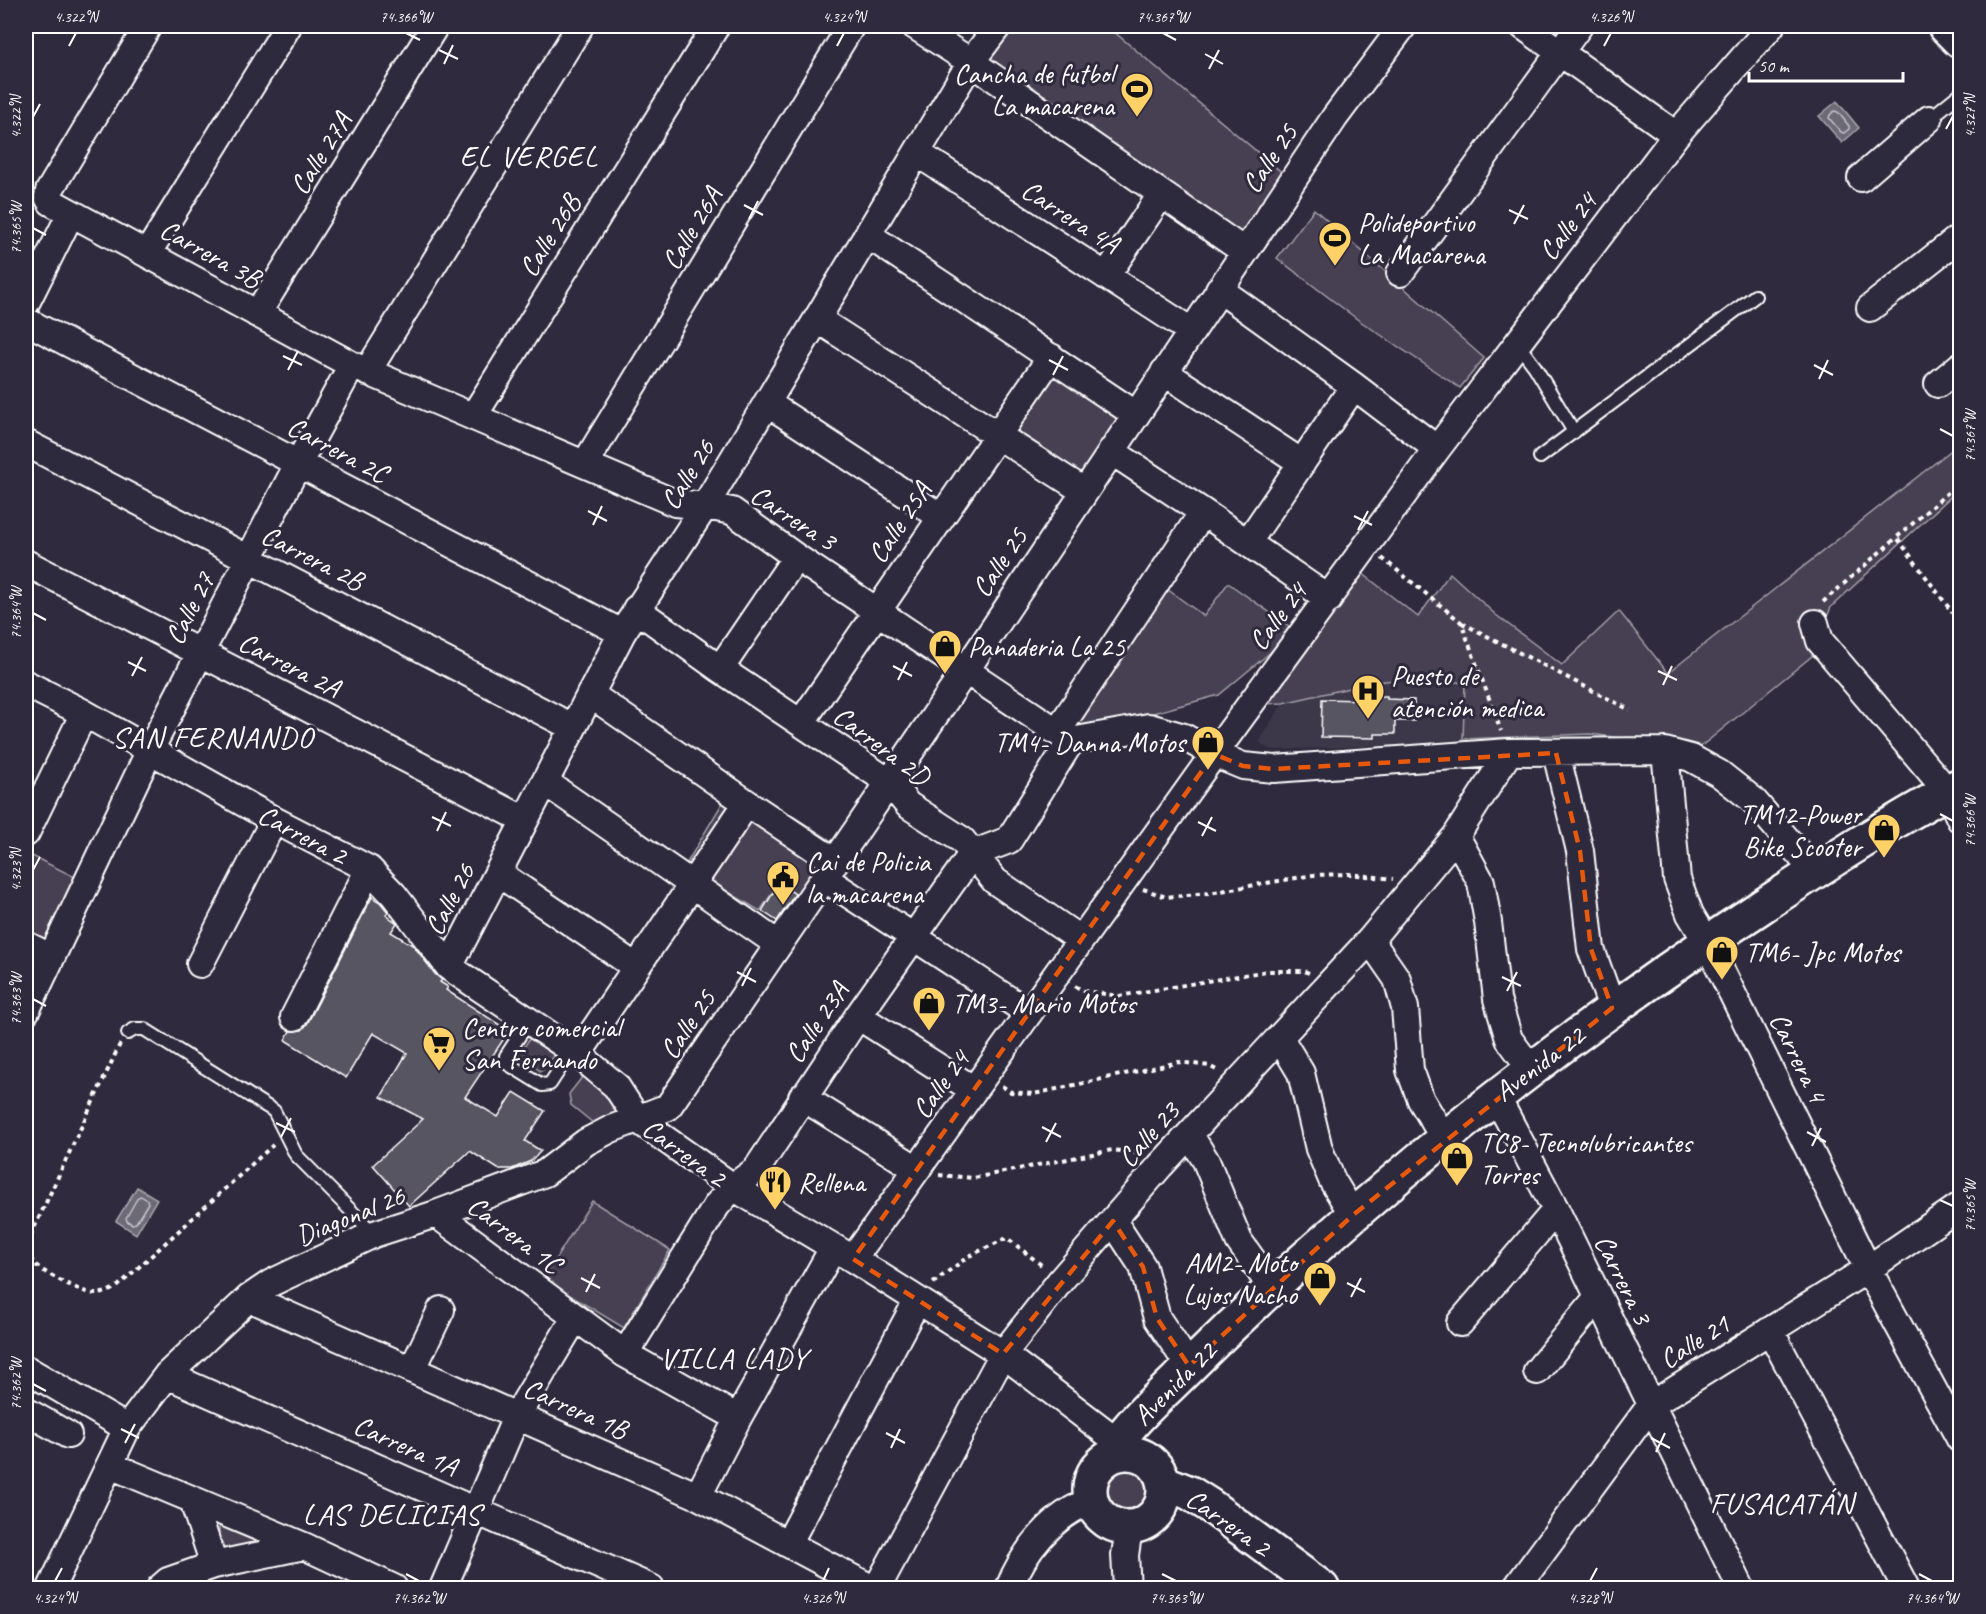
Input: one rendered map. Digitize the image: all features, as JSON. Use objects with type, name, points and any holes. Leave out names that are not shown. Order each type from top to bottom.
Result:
[{"type":"street","name":"Carrera 3B","points":[[148,26],[49,191],[48,197],[51,202],[360,369]]},
{"type":"street","points":[[147,254],[288,26]]},
{"type":"street","name":"Calle 27A","points":[[257,314],[435,26]]},
{"type":"street","name":"Calle 27","points":[[26,1011],[150,750],[298,464],[580,26]]},
{"type":"street","name":"Calle 26B","points":[[473,417],[716,26]]},
{"type":"street","name":"Calle 26A","points":[[585,464],[851,26]]},
{"type":"street","points":[[915,26],[971,62],[1244,251]]},
{"type":"street","name":"Calle 26","points":[[448,967],[572,727],[636,609],[705,506],[971,62],[998,26]]},
{"type":"street","name":"Calle 25","points":[[638,1120],[668,1107],[966,670],[1335,117],[1403,26]]},
{"type":"street","points":[[1523,26],[1676,135]]},
{"type":"street","points":[[1400,273],[1579,26]]},
{"type":"street","name":"Calle 24","points":[[698,1496],[738,1418],[843,1254],[917,1169],[1214,754],[1517,343],[1676,135],[1771,26]]},
{"type":"street","points":[[1945,26],[1960,41]]},
{"type":"street","points":[[1861,178],[1929,119]]},
{"type":"street","name":"Carrera 4A","points":[[917,153],[1191,332]]},
{"type":"street","points":[[1106,276],[1161,195]]},
{"type":"street","points":[[26,303],[71,213]]},
{"type":"street","points":[[868,235],[1135,414]]},
{"type":"street","points":[[1870,308],[1960,237]]},
{"type":"street","points":[[1220,289],[1437,449]]},
{"type":"street","points":[[817,319],[1084,491]]},
{"type":"street","name":"Carrera 2C","points":[[26,321],[622,633]]},
{"type":"street","name":"Calle 25A","points":[[801,723],[1051,357]]},
{"type":"street","points":[[1938,384],[1960,366]]},
{"type":"street","name":"Carrera 3","points":[[360,369],[675,503],[732,511],[796,557],[1064,737]]},
{"type":"street","points":[[1164,372],[1302,463]]},
{"type":"street","points":[[1248,542],[1354,386]]},
{"type":"street","points":[[766,404],[941,517]]},
{"type":"street","name":"Carrera 2B","points":[[26,443],[572,727]]},
{"type":"street","points":[[1111,451],[1329,599]]},
{"type":"street","points":[[972,854],[1010,840],[1064,737],[1203,512]]},
{"type":"street","points":[[720,669],[796,557]]},
{"type":"street","name":"Carrera 2A","points":[[26,563],[525,820]]},
{"type":"street","name":"Carrera 2D","points":[[636,609],[720,669],[889,782],[908,805],[962,840],[995,881],[1081,940]]},
{"type":"street","points":[[1815,623],[1820,641],[1956,798]]},
{"type":"street","name":"Carrera 2","points":[[26,684],[84,713],[274,820],[369,869],[394,895],[448,967],[575,1052],[616,1086],[638,1120],[733,1187],[1003,1354],[1108,1434],[1125,1453]]},
{"type":"street","points":[[590,694],[747,802],[913,936],[1029,1013]]},
{"type":"street","points":[[26,833],[84,713]]},
{"type":"street","points":[[1064,737],[1149,728],[1184,737],[1214,754],[1243,766],[1274,769],[1509,752],[1665,751],[1691,758],[1720,774],[1753,800],[1814,872]]},
{"type":"street","name":"Carrera 4","points":[[1665,751],[1677,879],[1690,914],[1707,942],[1868,1269],[1960,1439]]},
{"type":"street","name":"Calle 23","points":[[877,1588],[1003,1354],[1061,1280],[1160,1166],[1370,940],[1456,836],[1509,752]]},
{"type":"street","points":[[1556,753],[1580,851],[1591,949],[1612,1008]]},
{"type":"street","points":[[545,782],[778,944]]},
{"type":"street","name":"Avenida 22","points":[[1125,1453],[1126,1431],[1190,1366],[1353,1215],[1496,1096],[1612,1008],[1814,872],[1956,798]]},
{"type":"street","points":[[575,1052],[636,967],[747,802]]},
{"type":"street","points":[[200,964],[274,820]]},
{"type":"street","points":[[1456,836],[1481,882],[1497,999],[1509,1039],[1531,1069]]},
{"type":"street","name":"Calle 23A","points":[[626,1354],[717,1205],[733,1187],[756,1170],[802,1097],[972,854]]},
{"type":"street","points":[[294,1017],[369,869]]},
{"type":"street","points":[[498,873],[636,967]]},
{"type":"street","points":[[1370,940],[1397,979],[1405,1008],[1410,1070],[1420,1100],[1444,1138]]},
{"type":"street","points":[[26,945],[50,957]]},
{"type":"street","points":[[858,1016],[979,1083]]},
{"type":"street","points":[[1280,1038],[1301,1073],[1319,1149],[1332,1180],[1353,1215]]},
{"type":"street","name":"Carrera 3","points":[[1496,1096],[1556,1210],[1742,1588]]},
{"type":"street","points":[[802,1097],[917,1169]]},
{"type":"street","name":"Diagonal 26","points":[[127,1428],[167,1376],[249,1298],[271,1283],[374,1234],[436,1214],[545,1173],[586,1142],[611,1129],[638,1120]]},
{"type":"street","points":[[1190,1135],[1206,1161],[1239,1241],[1272,1288]]},
{"type":"street","name":"Calle 21","points":[[1516,1588],[1651,1405],[1868,1269],[1960,1206]]},
{"type":"street","points":[[1460,1323],[1556,1210]]},
{"type":"street","name":"Carrera 1C","points":[[436,1214],[626,1354],[738,1418]]},
{"type":"street","points":[[1113,1221],[1143,1267],[1157,1318],[1190,1366]]},
{"type":"street","points":[[1537,1371],[1598,1297]]},
{"type":"street","name":"Carrera 1B","points":[[249,1298],[698,1496],[871,1588]]},
{"type":"street","points":[[788,1544],[917,1300]]},
{"type":"street","points":[[412,1370],[441,1310]]},
{"type":"street","points":[[443,1588],[516,1417],[575,1318]]},
{"type":"street","points":[[1770,1330],[1906,1588]]},
{"type":"street","points":[[26,1369],[127,1428],[51,1588]]},
{"type":"street","name":"Carrera 1A","points":[[167,1376],[651,1588]]},
{"type":"street","points":[[26,1411],[68,1435]]},
{"type":"street","points":[[1125,1453],[1143,1457],[1152,1463],[1163,1482],[1164,1494],[1157,1512],[1143,1525],[1129,1528],[1117,1527],[1105,1521],[1090,1501],[1090,1482],[1096,1470],[1104,1461],[1125,1453]]},
{"type":"street","points":[[110,1465],[304,1546],[394,1588]]},
{"type":"street","name":"Carrera 2","points":[[1163,1482],[1190,1493],[1209,1505],[1322,1588]]},
{"type":"street","points":[[193,1501],[214,1565]]},
{"type":"street","points":[[1009,1588],[1022,1564],[1049,1528],[1075,1506],[1090,1501]]},
{"type":"street","points":[[1127,1588],[1125,1555],[1129,1528]]},
{"type":"street","points":[[160,1588],[168,1581],[214,1565],[304,1546]]},
{"type":"lane","points":[[1929,119],[1960,94]]},
{"type":"lane","points":[[1540,457],[1755,296]]},
{"type":"lane","points":[[1517,343],[1535,367],[1574,432]]},
{"type":"lane","points":[[529,1021],[506,1056],[508,1064],[546,1086],[575,1052]]},
{"type":"lane","points":[[128,1033],[135,1029],[144,1029],[274,1111],[296,1155],[374,1234]]},
{"type":"path","points":[[1815,623],[1823,602],[1960,482]]},
{"type":"path","points":[[1898,538],[1960,623]]},
{"type":"path","points":[[1367,546],[1461,622],[1630,710]]},
{"type":"path","points":[[1461,622],[1509,752]]},
{"type":"path","points":[[1122,882],[1166,897],[1209,893],[1313,875],[1349,874],[1417,883]]},
{"type":"path","points":[[1056,975],[1084,991],[1119,996],[1268,971],[1304,971],[1332,982]]},
{"type":"path","points":[[128,1033],[123,1039],[29,1239],[30,1256],[37,1267],[92,1294],[105,1293],[117,1287],[285,1135]]},
{"type":"path","points":[[979,1083],[1011,1092],[1034,1094],[1179,1062],[1209,1066],[1238,1081]]},
{"type":"path","points":[[917,1169],[945,1177],[974,1178],[1112,1150],[1135,1153],[1160,1166]]},
{"type":"path","points":[[917,1300],[924,1290],[969,1256],[1007,1238],[1061,1280]]},
{"type":"highlighted area","points":[[1556,753],[1580,851],[1591,949],[1612,1008],[1353,1215],[1189,1366],[1157,1318],[1143,1267],[1113,1221],[1003,1354],[853,1259],[1214,754],[1243,766],[1274,769]]},
{"type":"shaded area","name":"Cancha de futbol La macarena","points":[[1002,26],[1107,26],[1285,175],[1240,245],[973,61]]},
{"type":"shaded area","points":[[1314,209],[1484,358],[1460,388],[1357,319],[1277,258]]},
{"type":"shaded area","points":[[1053,362],[1133,415],[1087,484],[1007,431]]},
{"type":"shaded area","points":[[1954,448],[1960,456],[1960,488],[1831,607],[1812,656],[1699,748],[1590,734],[1463,739],[1465,683],[1414,678],[1376,682],[1283,703],[1264,704],[1362,573],[1418,617],[1450,573],[1496,615],[1562,665],[1619,611],[1668,673]]},
{"type":"shaded area","points":[[1228,583],[1296,631],[1219,695],[1113,724],[1078,726],[1160,584],[1204,616]]},
{"type":"shaded area","name":"Puesto de atención medica","points":[[1414,678],[1466,683],[1463,739],[1414,744],[1274,750],[1265,747],[1260,742],[1283,703],[1376,682]]},
{"type":"shaded area","points":[[736,780],[841,847],[805,901],[779,883],[760,911],[685,866]]},
{"type":"shaded area","points":[[26,853],[79,879],[46,944],[26,934]]},
{"type":"shaded area","points":[[535,1030],[561,1047],[540,1071],[519,1055]]},
{"type":"shaded area","points":[[587,1071],[626,1116],[598,1127],[571,1105],[569,1094]]},
{"type":"shaded area","points":[[592,1201],[670,1250],[624,1328],[543,1279]]},
{"type":"shaded area","points":[[1126,1467],[1142,1474],[1149,1490],[1142,1506],[1126,1513],[1110,1506],[1103,1490],[1110,1474]]},
{"type":"shaded area","points":[[220,1518],[289,1545],[217,1563]]},
{"type":"water","points":[[1837,101],[1859,128],[1842,143],[1819,116]]},
{"type":"water","points":[[137,1187],[157,1199],[136,1234],[116,1221]]},
{"type":"building","points":[[1364,696],[1387,696],[1387,699],[1414,700],[1414,721],[1395,721],[1395,734],[1375,734],[1375,738],[1321,737],[1322,699],[1364,700]]},
{"type":"building","name":"Cai de Policia la macarena","points":[[779,883],[795,894],[777,921],[762,911]]},
{"type":"building","points":[[372,897],[380,902],[388,912],[386,915],[397,923],[391,932],[414,946],[442,980],[440,982],[448,987],[446,990],[509,1031],[465,1097],[498,1117],[514,1092],[545,1111],[525,1141],[541,1151],[531,1161],[512,1169],[498,1169],[470,1151],[409,1206],[373,1165],[423,1119],[381,1097],[407,1053],[373,1033],[346,1078],[285,1040],[290,1031],[302,1030],[307,1024]]},
{"type":"place","name":"Cancha de futbol La macarena","points":[[1137,118]]},
{"type":"place","name":"Polideportivo La Macarena","points":[[1335,267]]},
{"type":"place","name":"Panaderia La 25","points":[[945,675]]},
{"type":"place","name":"Puesto de atención medica","points":[[1368,720]]},
{"type":"place","name":"TM4- Danna Motos","points":[[1208,771]]},
{"type":"place","name":"TM12-Power Bike Scooter","points":[[1884,859]]},
{"type":"place","name":"Cai de Policia la macarena","points":[[783,906]]},
{"type":"place","name":"TM6- Jpc Motos","points":[[1722,981]]},
{"type":"place","name":"TM3- Mario Motos","points":[[929,1032]]},
{"type":"place","name":"Centro comercial San Fernando","points":[[439,1072]]},
{"type":"place","name":"TC8- Tecnolubricantes Torres","points":[[1457,1187]]},
{"type":"place","name":"Rellena","points":[[775,1211]]},
{"type":"place","name":"AM2- Moto Lujos Nacho","points":[[1320,1307]]},
{"type":"district","name":"EL VERGEL","points":[[529,156]]},
{"type":"district","name":"SAN FERNANDO","points":[[213,737]]},
{"type":"district","name":"VILLA LADY","points":[[734,1358]]},
{"type":"district","name":"FUSACATÁN","points":[[1782,1503]]},
{"type":"district","name":"LAS DELICIAS","points":[[392,1514]]}]
